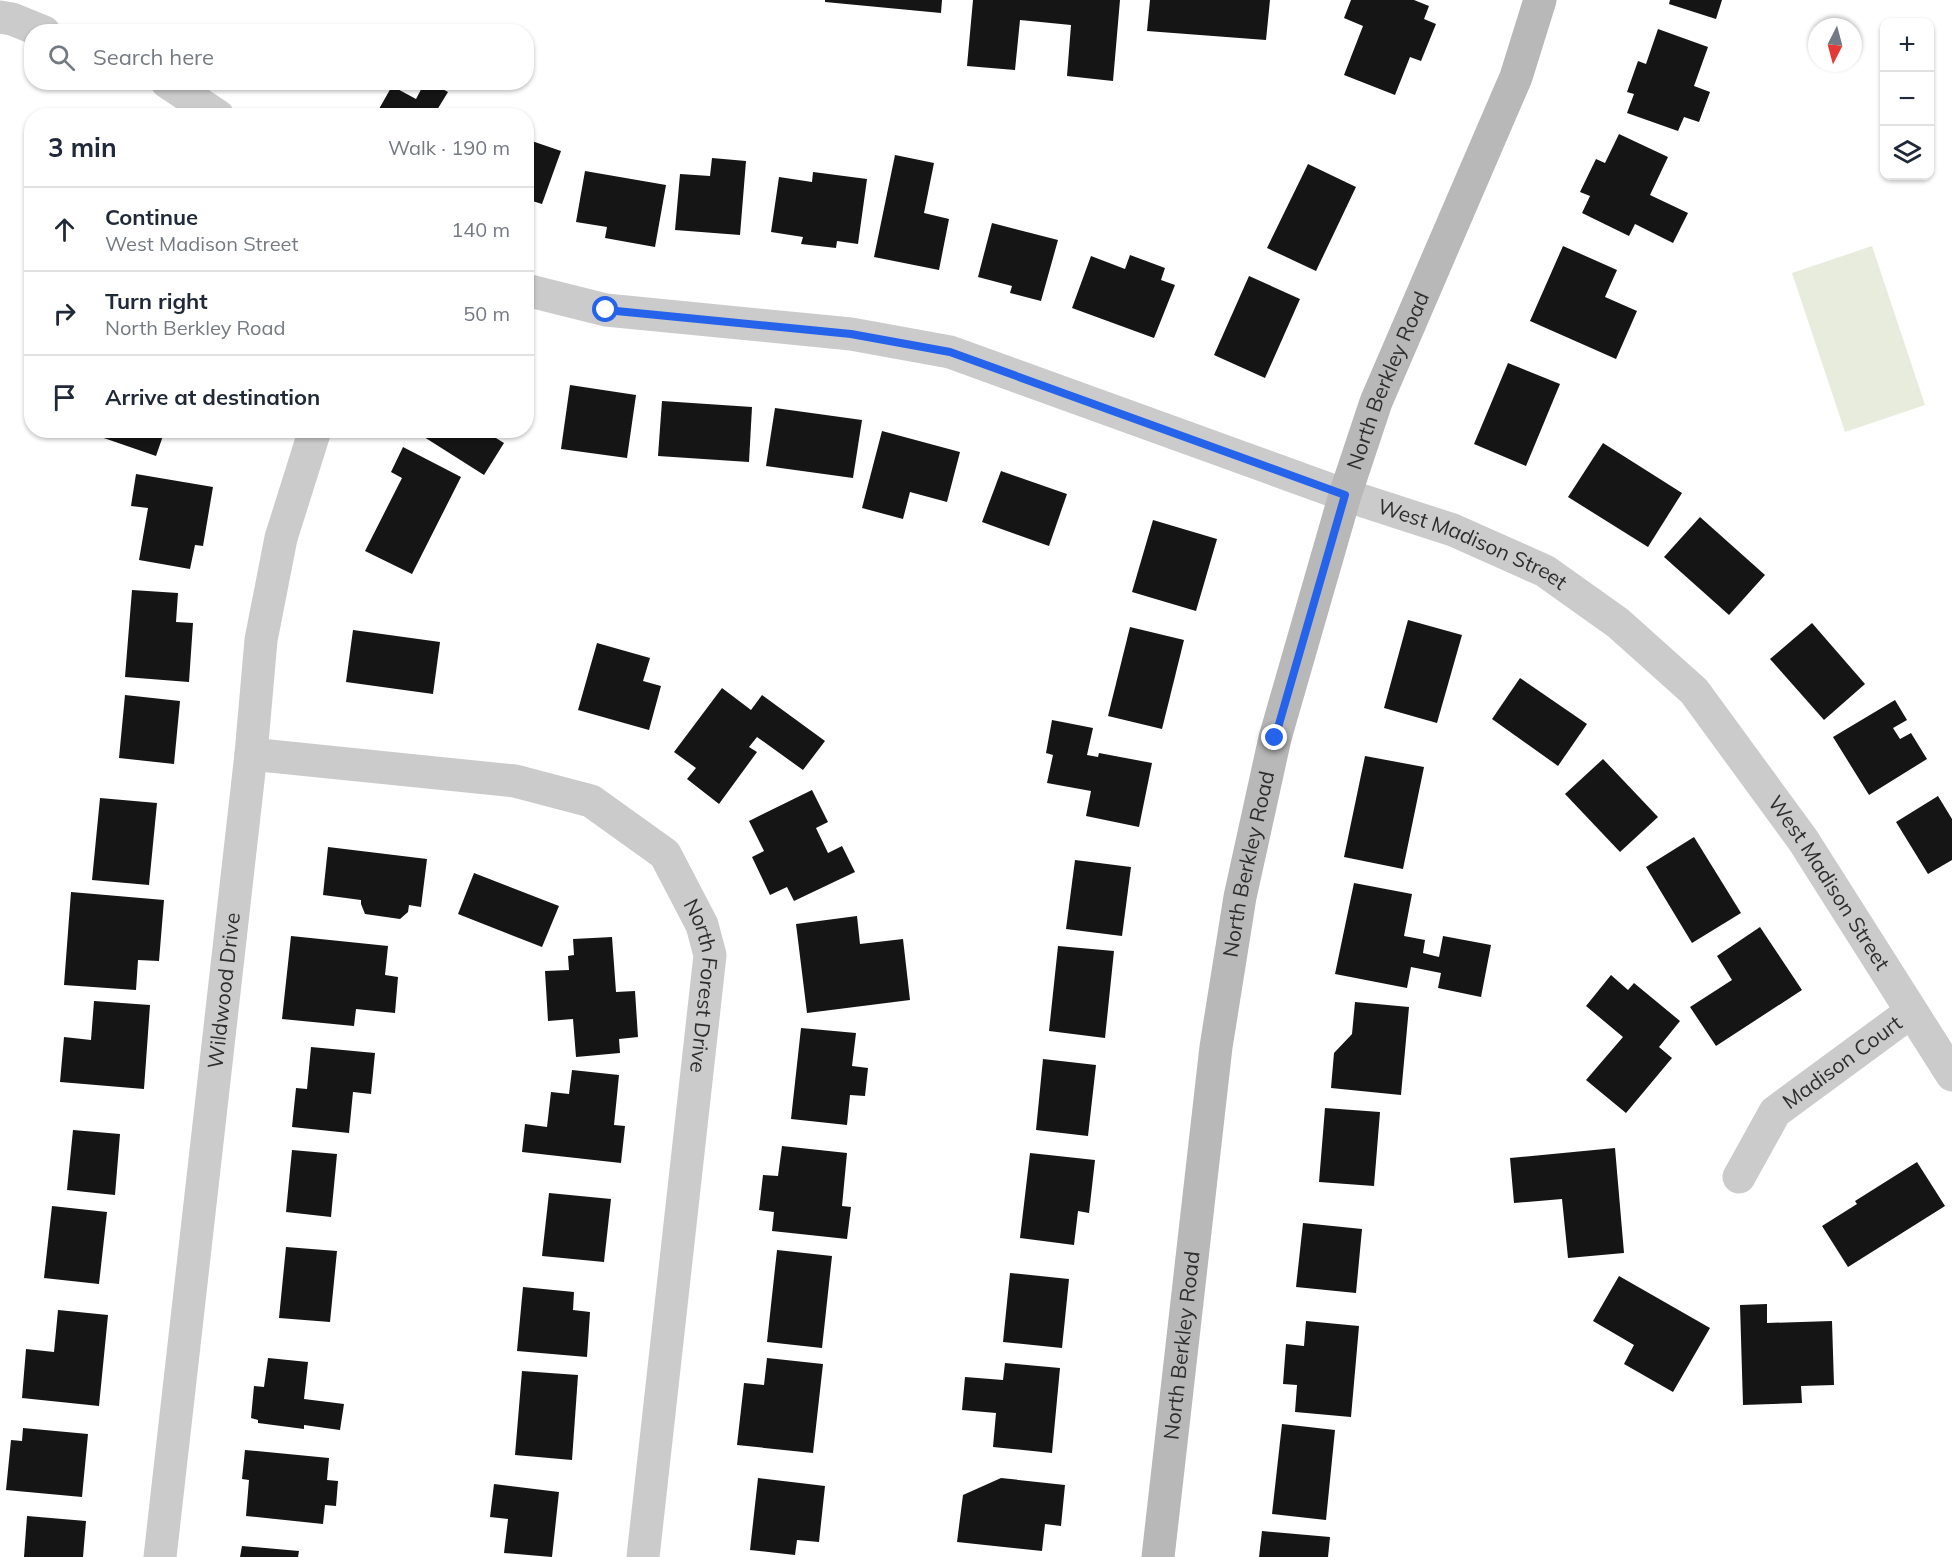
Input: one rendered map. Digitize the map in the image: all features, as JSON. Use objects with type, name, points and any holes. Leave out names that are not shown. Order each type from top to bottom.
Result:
[{"type":"street","name":"North Berkley Road","points":[[1158,1557],[1216,1047],[1240,897],[1275,738],[1345,495],[1376,402],[1516,77],[1540,0]]},
{"type":"street","points":[[0,17],[24,24]]},
{"type":"street","points":[[179,90],[206,108]]},
{"type":"street","name":"West Madison Street","points":[[534,292],[606,310],[851,334],[950,352],[1345,495],[1453,531],[1545,571],[1618,623],[1694,691],[1803,840],[1952,1075]]},
{"type":"street","name":"Wildwood Drive","points":[[160,1557],[251,754],[261,640],[281,538],[312,438]]},
{"type":"street","name":"North Forest Drive","points":[[251,754],[515,781],[591,801],[665,854],[702,925],[710,956],[643,1557]]},
{"type":"street","name":"Madison Court","points":[[1739,1177],[1775,1112],[1911,1012]]},
{"type":"green space","points":[[1872,246],[1925,405],[1845,432],[1792,273]]},
{"type":"building","points":[[825,0],[942,0],[941,13],[825,2]]},
{"type":"building","points":[[973,0],[1120,0],[1113,81],[1067,76],[1071,25],[1020,20],[1015,70],[967,66]]},
{"type":"building","points":[[1150,0],[1270,0],[1266,40],[1147,31]]},
{"type":"building","points":[[1351,0],[1414,0],[1429,6],[1424,19],[1436,24],[1421,61],[1410,57],[1395,95],[1344,75],[1363,26],[1344,18]]},
{"type":"building","points":[[1670,0],[1722,0],[1716,19],[1669,4]]},
{"type":"building","points":[[1658,29],[1708,47],[1694,86],[1710,92],[1699,122],[1684,117],[1678,131],[1627,113],[1634,94],[1627,92],[1638,61],[1646,64]]},
{"type":"building","points":[[390,90],[399,90],[416,99],[421,90],[448,92],[438,108],[380,108]]},
{"type":"building","points":[[1619,134],[1668,157],[1650,195],[1688,213],[1673,243],[1635,224],[1629,236],[1582,213],[1590,196],[1580,192],[1596,159],[1605,163]]},
{"type":"building","points":[[534,142],[561,151],[542,204],[534,202]]},
{"type":"building","points":[[895,155],[934,163],[924,213],[949,219],[939,270],[874,257]]},
{"type":"building","points":[[712,158],[746,161],[740,235],[675,230],[680,174],[710,176]]},
{"type":"building","points":[[1308,164],[1356,187],[1316,271],[1267,248]]},
{"type":"building","points":[[585,171],[666,185],[655,247],[605,238],[607,227],[576,222]]},
{"type":"building","points":[[813,172],[867,179],[858,244],[837,241],[836,248],[801,244],[803,237],[771,232],[779,177],[812,182]]},
{"type":"building","points":[[992,223],[1058,240],[1041,301],[1010,293],[1012,286],[978,277]]},
{"type":"building","points":[[1563,246],[1617,270],[1605,297],[1637,311],[1616,359],[1530,321]]},
{"type":"building","points":[[1130,255],[1165,268],[1161,280],[1175,285],[1154,338],[1072,308],[1091,256],[1125,269]]},
{"type":"building","points":[[1249,276],[1300,299],[1265,378],[1214,355]]},
{"type":"building","points":[[1508,363],[1560,384],[1526,466],[1474,444]]},
{"type":"building","points":[[570,385],[636,395],[627,458],[561,449]]},
{"type":"building","points":[[662,401],[752,407],[749,462],[658,456]]},
{"type":"building","points":[[775,408],[862,420],[853,478],[766,466]]},
{"type":"building","points":[[882,431],[960,452],[947,502],[910,492],[903,519],[862,508]]},
{"type":"building","points":[[104,438],[162,438],[156,456]]},
{"type":"building","points":[[426,438],[496,438],[504,443],[484,475]]},
{"type":"building","points":[[1603,443],[1682,493],[1648,547],[1568,497]]},
{"type":"building","points":[[403,447],[461,477],[412,574],[365,551],[402,478],[391,472]]},
{"type":"building","points":[[1001,471],[1067,494],[1049,546],[982,522]]},
{"type":"building","points":[[136,474],[213,487],[203,546],[195,545],[190,569],[139,560],[148,508],[131,506]]},
{"type":"building","points":[[1700,517],[1765,575],[1729,615],[1664,557]]},
{"type":"building","points":[[1153,520],[1217,539],[1196,611],[1132,592]]},
{"type":"building","points":[[132,590],[178,593],[176,622],[193,623],[189,682],[125,677]]},
{"type":"building","points":[[1408,620],[1462,635],[1437,723],[1384,708]]},
{"type":"building","points":[[1812,623],[1865,684],[1824,720],[1770,659]]},
{"type":"building","points":[[1130,627],[1184,640],[1162,729],[1108,716]]},
{"type":"building","points":[[353,630],[440,642],[433,694],[346,682]]},
{"type":"building","points":[[597,643],[650,658],[643,681],[661,686],[649,730],[578,710]]},
{"type":"building","points":[[1520,678],[1587,724],[1558,766],[1492,719]]},
{"type":"building","points":[[722,688],[751,710],[762,695],[825,741],[803,770],[757,737],[749,747],[757,752],[719,804],[687,779],[696,768],[674,752]]},
{"type":"building","points":[[125,695],[180,701],[174,764],[119,758]]},
{"type":"building","points":[[1895,700],[1907,720],[1893,728],[1900,739],[1911,733],[1927,759],[1869,795],[1833,737]]},
{"type":"building","points":[[1052,720],[1093,728],[1087,755],[1098,757],[1099,753],[1152,763],[1139,827],[1086,816],[1091,791],[1047,783],[1053,755],[1046,753]]},
{"type":"building","points":[[1365,756],[1424,767],[1403,869],[1344,857]]},
{"type":"building","points":[[1603,759],[1658,817],[1620,852],[1565,794]]},
{"type":"building","points":[[812,790],[828,822],[816,828],[828,853],[842,846],[855,872],[794,901],[787,887],[770,895],[752,857],[764,851],[749,821]]},
{"type":"building","points":[[1938,796],[1952,819],[1952,860],[1928,874],[1896,822]]},
{"type":"building","points":[[100,798],[157,803],[149,885],[92,880]]},
{"type":"building","points":[[1694,837],[1741,913],[1692,943],[1646,867]]},
{"type":"building","points":[[328,847],[427,859],[421,907],[409,905],[408,912],[400,919],[365,914],[361,900],[323,895]]},
{"type":"building","points":[[1075,860],[1131,867],[1122,936],[1066,929]]},
{"type":"building","points":[[474,873],[559,906],[542,947],[458,914]]},
{"type":"building","points":[[1354,883],[1412,894],[1404,936],[1425,940],[1423,953],[1439,957],[1443,936],[1491,945],[1481,997],[1438,988],[1441,973],[1411,967],[1407,988],[1335,974]]},
{"type":"building","points":[[71,892],[164,900],[159,961],[138,960],[136,990],[64,985]]},
{"type":"building","points":[[857,916],[860,944],[903,939],[910,1000],[807,1013],[796,924]]},
{"type":"building","points":[[1760,927],[1802,990],[1716,1046],[1690,1007],[1732,980],[1717,956]]},
{"type":"building","points":[[291,936],[388,946],[385,975],[398,977],[395,1013],[356,1009],[354,1026],[282,1019]]},
{"type":"building","points":[[612,937],[616,992],[635,991],[638,1037],[619,1039],[620,1053],[576,1057],[573,1019],[548,1021],[545,971],[569,970],[568,956],[574,955],[573,939]]},
{"type":"building","points":[[1058,946],[1114,951],[1105,1038],[1049,1031]]},
{"type":"building","points":[[1611,975],[1628,990],[1634,983],[1680,1021],[1659,1047],[1672,1058],[1626,1113],[1586,1080],[1623,1037],[1586,1006]]},
{"type":"building","points":[[94,1001],[150,1005],[144,1089],[60,1082],[64,1037],[91,1040]]},
{"type":"building","points":[[1355,1002],[1409,1007],[1401,1095],[1331,1088],[1334,1053],[1352,1034]]},
{"type":"building","points":[[801,1028],[856,1033],[852,1066],[868,1068],[865,1096],[850,1095],[847,1125],[791,1119]]},
{"type":"building","points":[[311,1047],[375,1053],[371,1094],[353,1092],[349,1133],[292,1127],[296,1088],[307,1089]]},
{"type":"building","points":[[1043,1059],[1096,1065],[1088,1136],[1036,1130]]},
{"type":"building","points":[[572,1070],[619,1075],[614,1125],[625,1126],[621,1163],[522,1152],[525,1124],[547,1127],[551,1092],[569,1094]]},
{"type":"building","points":[[1325,1108],[1380,1112],[1374,1186],[1319,1182]]},
{"type":"building","points":[[73,1130],[120,1134],[115,1195],[67,1190]]},
{"type":"building","points":[[782,1146],[847,1153],[842,1206],[851,1207],[847,1239],[772,1231],[774,1212],[759,1210],[763,1175],[778,1176]]},
{"type":"building","points":[[1615,1148],[1624,1253],[1568,1258],[1562,1199],[1514,1203],[1510,1158]]},
{"type":"building","points":[[292,1150],[337,1154],[331,1217],[286,1212]]},
{"type":"building","points":[[1030,1153],[1095,1160],[1089,1213],[1078,1211],[1074,1245],[1020,1238]]},
{"type":"building","points":[[1917,1162],[1945,1206],[1848,1267],[1822,1226],[1857,1204],[1855,1201]]},
{"type":"building","points":[[549,1193],[611,1199],[604,1262],[542,1256]]},
{"type":"building","points":[[52,1206],[107,1212],[99,1284],[44,1278]]},
{"type":"building","points":[[1303,1223],[1362,1229],[1356,1293],[1296,1287]]},
{"type":"building","points":[[286,1247],[337,1251],[330,1322],[279,1318]]},
{"type":"building","points":[[777,1250],[832,1256],[822,1348],[767,1342]]},
{"type":"building","points":[[1010,1273],[1069,1279],[1062,1348],[1003,1342]]},
{"type":"building","points":[[1619,1276],[1710,1328],[1673,1392],[1624,1364],[1634,1345],[1593,1321]]},
{"type":"building","points":[[523,1287],[574,1292],[573,1310],[590,1312],[587,1357],[517,1351]]},
{"type":"building","points":[[1767,1304],[1767,1323],[1832,1321],[1834,1385],[1801,1386],[1802,1403],[1743,1405],[1740,1305]]},
{"type":"building","points":[[58,1310],[108,1315],[99,1406],[22,1398],[26,1349],[54,1352]]},
{"type":"building","points":[[1306,1321],[1359,1326],[1351,1417],[1295,1412],[1297,1385],[1283,1384],[1286,1344],[1304,1346]]},
{"type":"building","points":[[268,1358],[308,1362],[304,1399],[344,1404],[340,1430],[304,1425],[304,1429],[258,1423],[258,1420],[251,1418],[254,1386],[264,1387]]},
{"type":"building","points":[[767,1358],[823,1364],[813,1453],[737,1445],[744,1383],[764,1385]]},
{"type":"building","points":[[1005,1363],[1060,1368],[1052,1453],[993,1447],[996,1413],[962,1410],[965,1377],[1003,1380]]},
{"type":"building","points":[[522,1371],[578,1375],[572,1460],[515,1455]]},
{"type":"building","points":[[1282,1424],[1335,1430],[1326,1520],[1272,1514]]},
{"type":"building","points":[[23,1428],[88,1434],[82,1497],[6,1490],[11,1440],[22,1441]]},
{"type":"building","points":[[245,1450],[329,1458],[327,1480],[338,1481],[336,1506],[325,1505],[323,1524],[246,1516],[249,1480],[242,1479]]},
{"type":"building","points":[[758,1478],[825,1486],[819,1542],[797,1540],[795,1555],[750,1550]]},
{"type":"building","points":[[1001,1478],[1065,1485],[1061,1526],[1045,1524],[1042,1551],[957,1542],[963,1495]]},
{"type":"building","points":[[494,1484],[559,1492],[552,1557],[504,1553],[508,1519],[490,1517]]},
{"type":"building","points":[[27,1516],[86,1521],[83,1557],[24,1557]]},
{"type":"building","points":[[1262,1531],[1330,1537],[1328,1557],[1259,1557]]},
{"type":"building","points":[[242,1546],[299,1551],[298,1557],[240,1557]]},
{"type":"route","points":[[606,310],[851,334],[950,352],[1345,495],[1275,738]]}]
